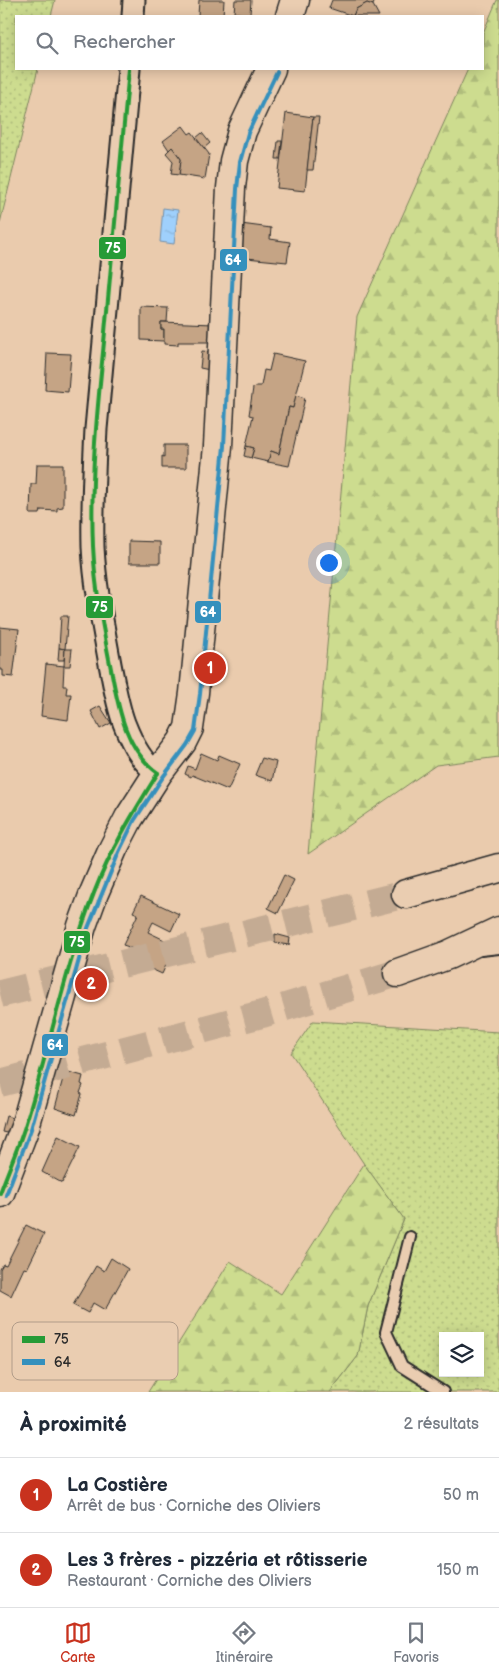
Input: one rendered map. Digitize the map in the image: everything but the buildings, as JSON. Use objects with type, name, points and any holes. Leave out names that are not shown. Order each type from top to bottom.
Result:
[{"type":"main road","points":[[290,15],[294,0]]},
{"type":"main road","points":[[0,1193],[25,1127],[82,926],[94,893],[129,818],[158,773],[182,742],[189,728],[218,446],[234,160],[242,131],[271,70]]},
{"type":"main road","points":[[406,894],[499,868]]},
{"type":"main road","points":[[398,973],[448,955],[499,931]]},
{"type":"street","points":[[133,15],[134,0]]},
{"type":"street","points":[[129,70],[96,429],[93,482],[95,574],[102,622],[119,708],[133,745],[150,768],[158,773]]},
{"type":"lane","points":[[448,955],[499,948]]},
{"type":"lane","points":[[410,1237],[386,1332],[402,1366],[443,1392]]},
{"type":"green space","points":[[0,0],[55,0],[51,15],[15,15],[15,70],[38,70],[0,223]]},
{"type":"green space","points":[[497,0],[499,0],[499,757],[436,765],[308,854],[357,317],[468,70],[484,70],[484,31]]},
{"type":"green space","points":[[313,1021],[499,1032],[499,1392],[330,1392],[358,1356],[368,1306],[404,1219],[364,1164],[291,1053]]},
{"type":"green space","points":[[364,1164],[404,1219],[368,1306],[358,1356],[330,1392],[148,1392],[156,1380],[178,1380],[178,1344],[230,1261],[281,1294]]},
{"type":"water","points":[[163,208],[178,210],[174,244],[160,242]]},
{"type":"tunnel","points":[[0,994],[406,894]]},
{"type":"tunnel","points":[[0,1083],[262,1014],[398,973]]},
{"type":"transit line","name":"75","points":[[129,70],[95,439],[92,519],[93,546],[100,608],[120,712],[130,740],[147,763],[158,773]]},
{"type":"transit line","name":"64","points":[[6,1195],[31,1129],[88,928],[119,852],[134,821],[195,731],[224,446],[240,162],[248,133],[277,72]]},
{"type":"transit line","name":"75","points":[[0,1193],[25,1126],[74,950],[94,893],[115,846],[158,773]]},
{"type":"place","name":"La Costière","points":[[210,668]]},
{"type":"place","name":"Les 3 frères - pizzéria et rôtisserie","points":[[91,984]]}]
